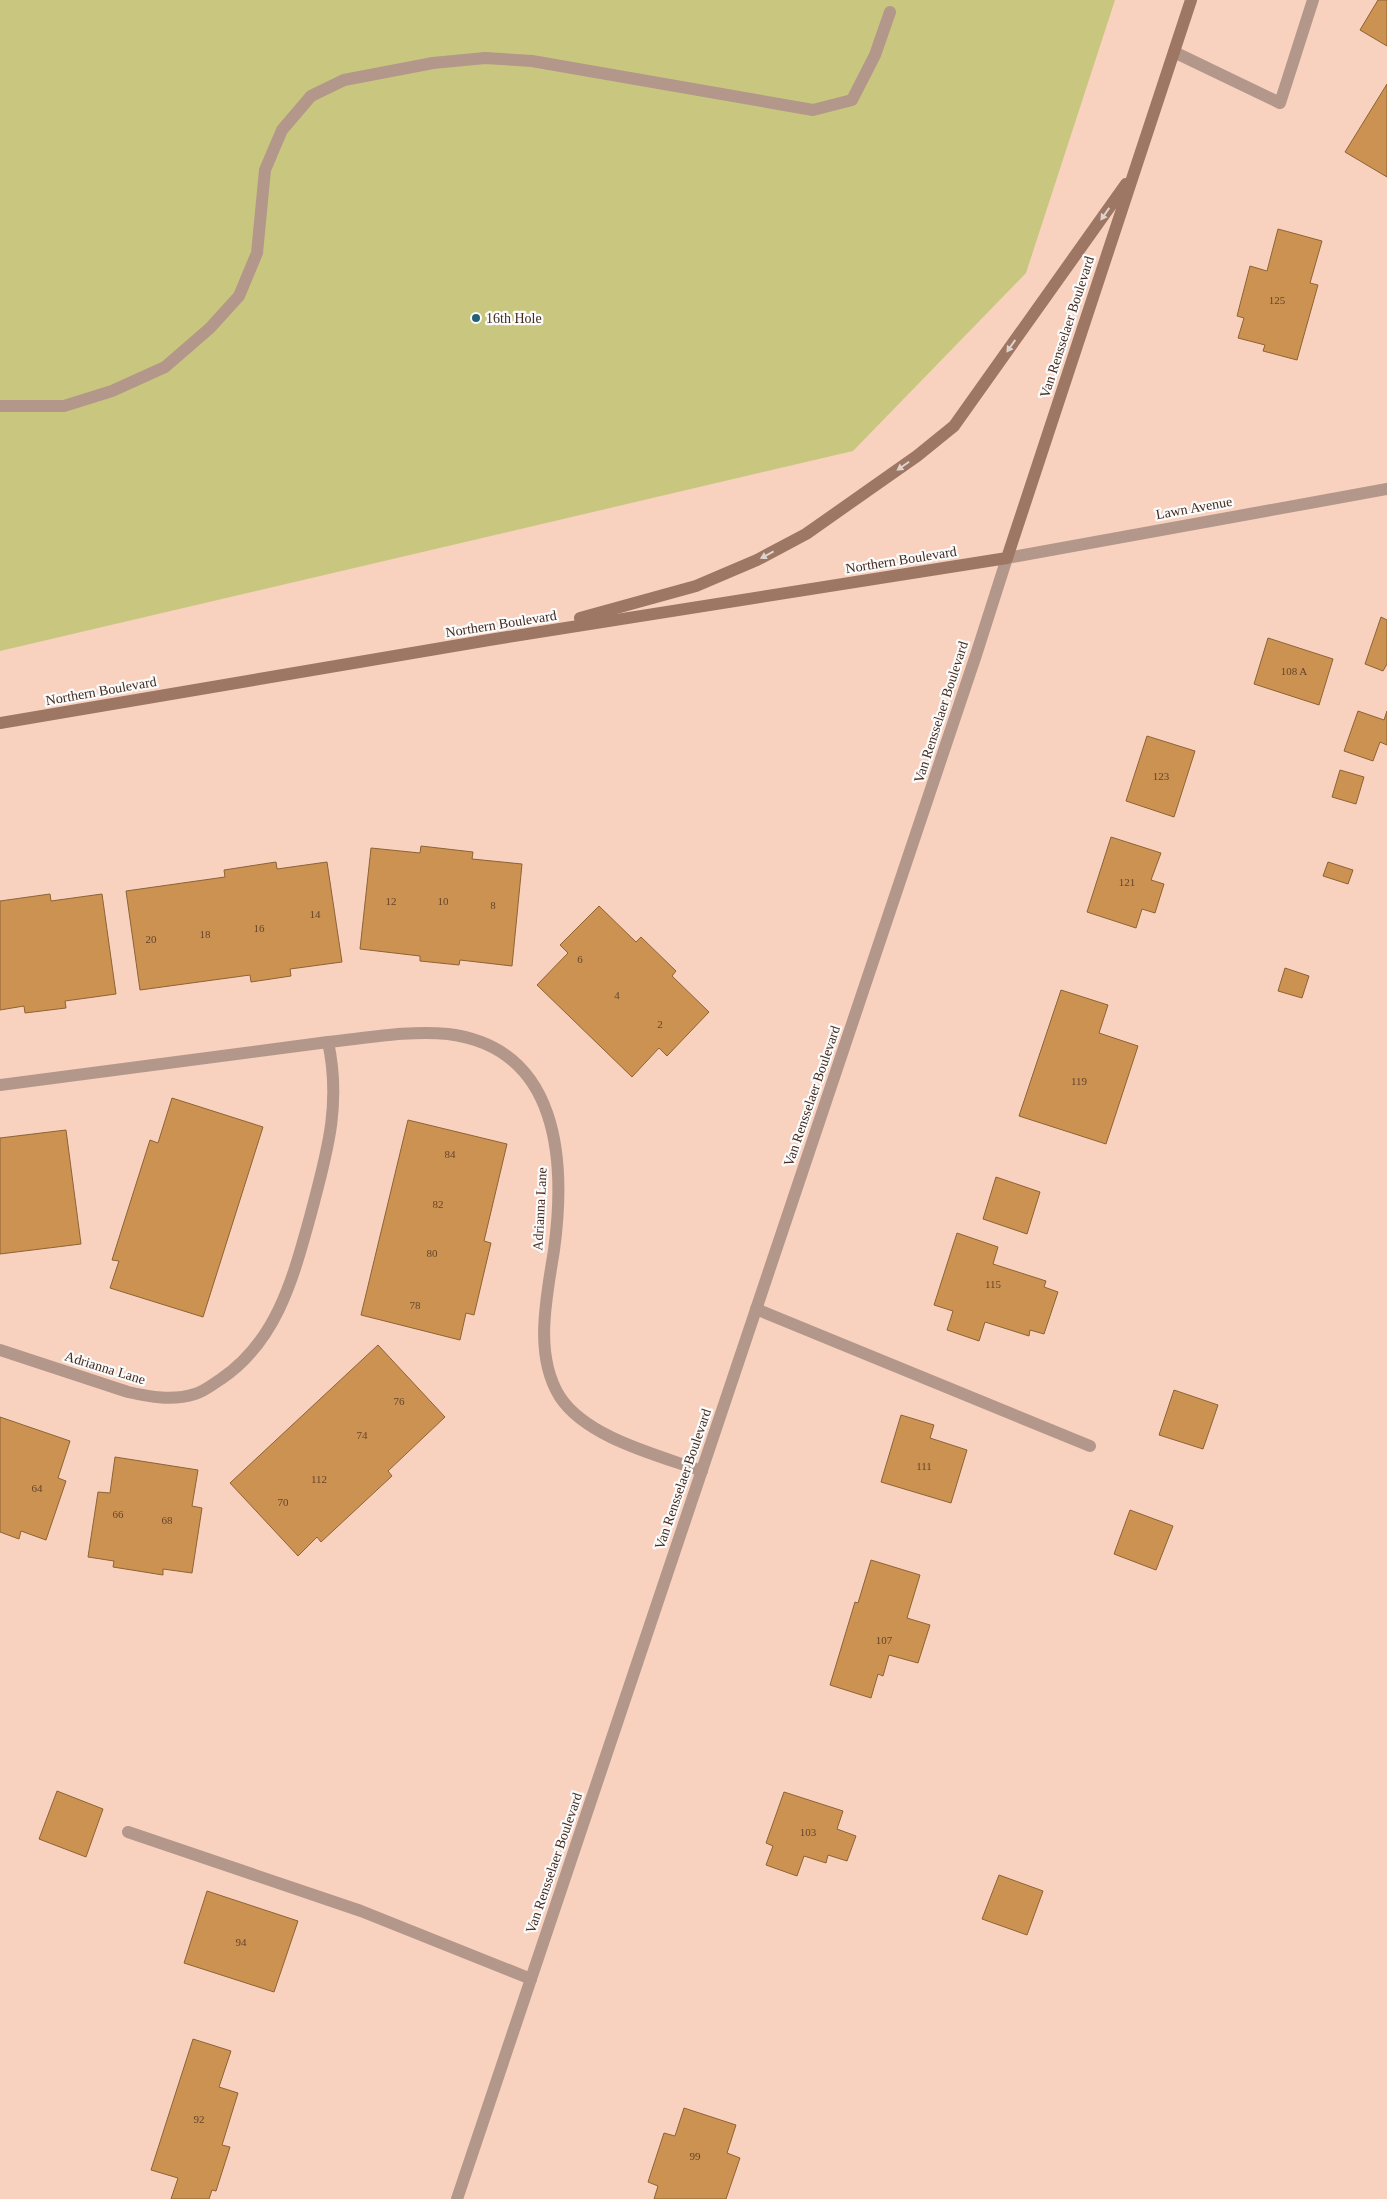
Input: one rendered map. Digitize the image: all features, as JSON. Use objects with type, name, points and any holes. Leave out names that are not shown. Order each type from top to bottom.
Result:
[{"type":"main road","name":"Van Rensselaer Boulevard","points":[[1006,558],[1191,0]]},
{"type":"main road","points":[[489,640],[593,615],[696,586],[757,560],[806,534],[917,456],[954,426],[1133,174]]},
{"type":"main road","name":"Northern Boulevard","points":[[0,723],[489,640],[1006,558]]},
{"type":"street","points":[[1174,52],[1280,103],[1313,0]]},
{"type":"street","points":[[0,406],[64,406],[112,391],[165,367],[210,328],[239,296],[257,253],[265,170],[282,130],[311,96],[344,80],[433,63],[494,59],[532,61],[813,110],[852,100],[875,55],[890,12]]},
{"type":"street","name":"Lawn Avenue","points":[[1006,558],[1387,489]]},
{"type":"street","name":"Van Rensselaer Boulevard","points":[[457,2199],[976,655],[1006,558]]},
{"type":"street","name":"Adrianna Lane","points":[[0,1085],[328,1042],[407,1034],[449,1034],[487,1045],[517,1065],[539,1095],[548,1112],[558,1153],[557,1220],[545,1326],[546,1360],[554,1384],[571,1410],[596,1429],[702,1472]]},
{"type":"street","name":"Adrianna Lane","points":[[0,1350],[128,1392],[149,1397],[183,1397],[197,1394],[232,1372],[252,1351],[276,1317],[296,1266],[331,1132],[334,1071],[328,1042]]},
{"type":"street","points":[[756,1309],[1090,1446]]},
{"type":"street","points":[[128,1832],[361,1912],[531,1979]]},
{"type":"shaded area","name":"16th Hole","points":[[0,0],[1115,0],[1026,273],[853,451],[0,651]]},
{"type":"building","points":[[1378,0],[1387,0],[1387,46],[1360,30]]},
{"type":"building","points":[[1387,84],[1387,177],[1345,152]]},
{"type":"building","points":[[1278,229],[1322,241],[1310,283],[1318,285],[1297,360],[1263,351],[1265,345],[1238,338],[1244,318],[1237,316],[1250,266],[1267,271]]},
{"type":"building","points":[[1381,617],[1387,620],[1387,664],[1383,671],[1365,664]]},
{"type":"building","points":[[1268,638],[1333,659],[1319,705],[1254,684]]},
{"type":"building","points":[[1358,711],[1384,720],[1387,711],[1387,745],[1380,742],[1373,761],[1344,751]]},
{"type":"building","points":[[1147,736],[1195,751],[1174,817],[1126,801]]},
{"type":"building","points":[[1340,770],[1364,777],[1356,804],[1332,797]]},
{"type":"building","points":[[1111,837],[1161,853],[1151,880],[1164,884],[1155,913],[1142,909],[1136,928],[1087,912]]},
{"type":"building","points":[[421,846],[473,852],[472,859],[522,864],[512,966],[460,960],[459,965],[420,961],[420,956],[360,949],[371,848],[420,853]]},
{"type":"building","points":[[276,862],[277,869],[327,862],[342,962],[290,969],[291,976],[251,982],[250,975],[140,990],[126,891],[225,877],[224,870]]},
{"type":"building","points":[[1328,862],[1353,870],[1348,884],[1323,876]]},
{"type":"building","points":[[50,894],[51,901],[102,894],[116,994],[65,1001],[66,1008],[25,1013],[24,1006],[0,1010],[0,901]]},
{"type":"building","points":[[599,906],[636,942],[641,937],[676,971],[672,976],[709,1012],[667,1056],[659,1048],[632,1077],[537,985],[568,953],[560,945]]},
{"type":"building","points":[[1285,968],[1309,976],[1302,998],[1278,991]]},
{"type":"building","points":[[1061,990],[1108,1005],[1099,1033],[1138,1046],[1106,1144],[1019,1116]]},
{"type":"building","points":[[172,1098],[263,1127],[203,1317],[110,1288],[119,1261],[112,1260],[150,1140],[158,1143]]},
{"type":"building","points":[[408,1120],[507,1144],[484,1241],[491,1243],[474,1315],[466,1313],[460,1340],[361,1315]]},
{"type":"building","points":[[66,1130],[81,1244],[0,1254],[0,1138]]},
{"type":"building","points":[[996,1177],[1040,1192],[1027,1234],[983,1219]]},
{"type":"building","points":[[957,1233],[998,1247],[993,1264],[1046,1281],[1044,1287],[1058,1292],[1044,1334],[1030,1330],[1029,1336],[985,1322],[979,1341],[947,1330],[953,1311],[934,1305]]},
{"type":"building","points":[[378,1345],[445,1417],[388,1471],[392,1476],[321,1542],[317,1537],[298,1556],[230,1483]]},
{"type":"building","points":[[1174,1390],[1218,1405],[1203,1449],[1159,1435]]},
{"type":"building","points":[[901,1415],[934,1425],[930,1438],[967,1450],[951,1503],[881,1482]]},
{"type":"building","points":[[0,1417],[70,1441],[58,1478],[66,1481],[46,1540],[21,1531],[19,1539],[0,1532]]},
{"type":"building","points":[[115,1457],[198,1470],[192,1506],[202,1508],[192,1573],[163,1569],[163,1575],[113,1567],[114,1561],[88,1557],[98,1492],[110,1493]]},
{"type":"building","points":[[1130,1510],[1173,1526],[1156,1570],[1114,1554]]},
{"type":"building","points":[[871,1560],[920,1575],[907,1618],[930,1625],[918,1663],[889,1655],[883,1676],[878,1674],[871,1698],[830,1685],[855,1602],[858,1603]]},
{"type":"building","points":[[57,1791],[103,1809],[86,1857],[39,1839]]},
{"type":"building","points":[[784,1792],[843,1811],[837,1829],[856,1836],[847,1861],[828,1855],[826,1863],[804,1856],[797,1876],[766,1865],[773,1846],[766,1843]]},
{"type":"building","points":[[999,1875],[1043,1891],[1027,1935],[982,1919]]},
{"type":"building","points":[[207,1891],[298,1921],[274,1992],[184,1963]]},
{"type":"building","points":[[193,2039],[231,2051],[219,2087],[238,2093],[222,2145],[230,2147],[216,2191],[212,2190],[209,2199],[171,2199],[178,2178],[151,2170]]},
{"type":"building","points":[[684,2108],[736,2125],[727,2153],[740,2158],[726,2199],[654,2199],[658,2186],[648,2182],[664,2133],[675,2136]]},
{"type":"place","name":"16th Hole","points":[[476,318]]}]
